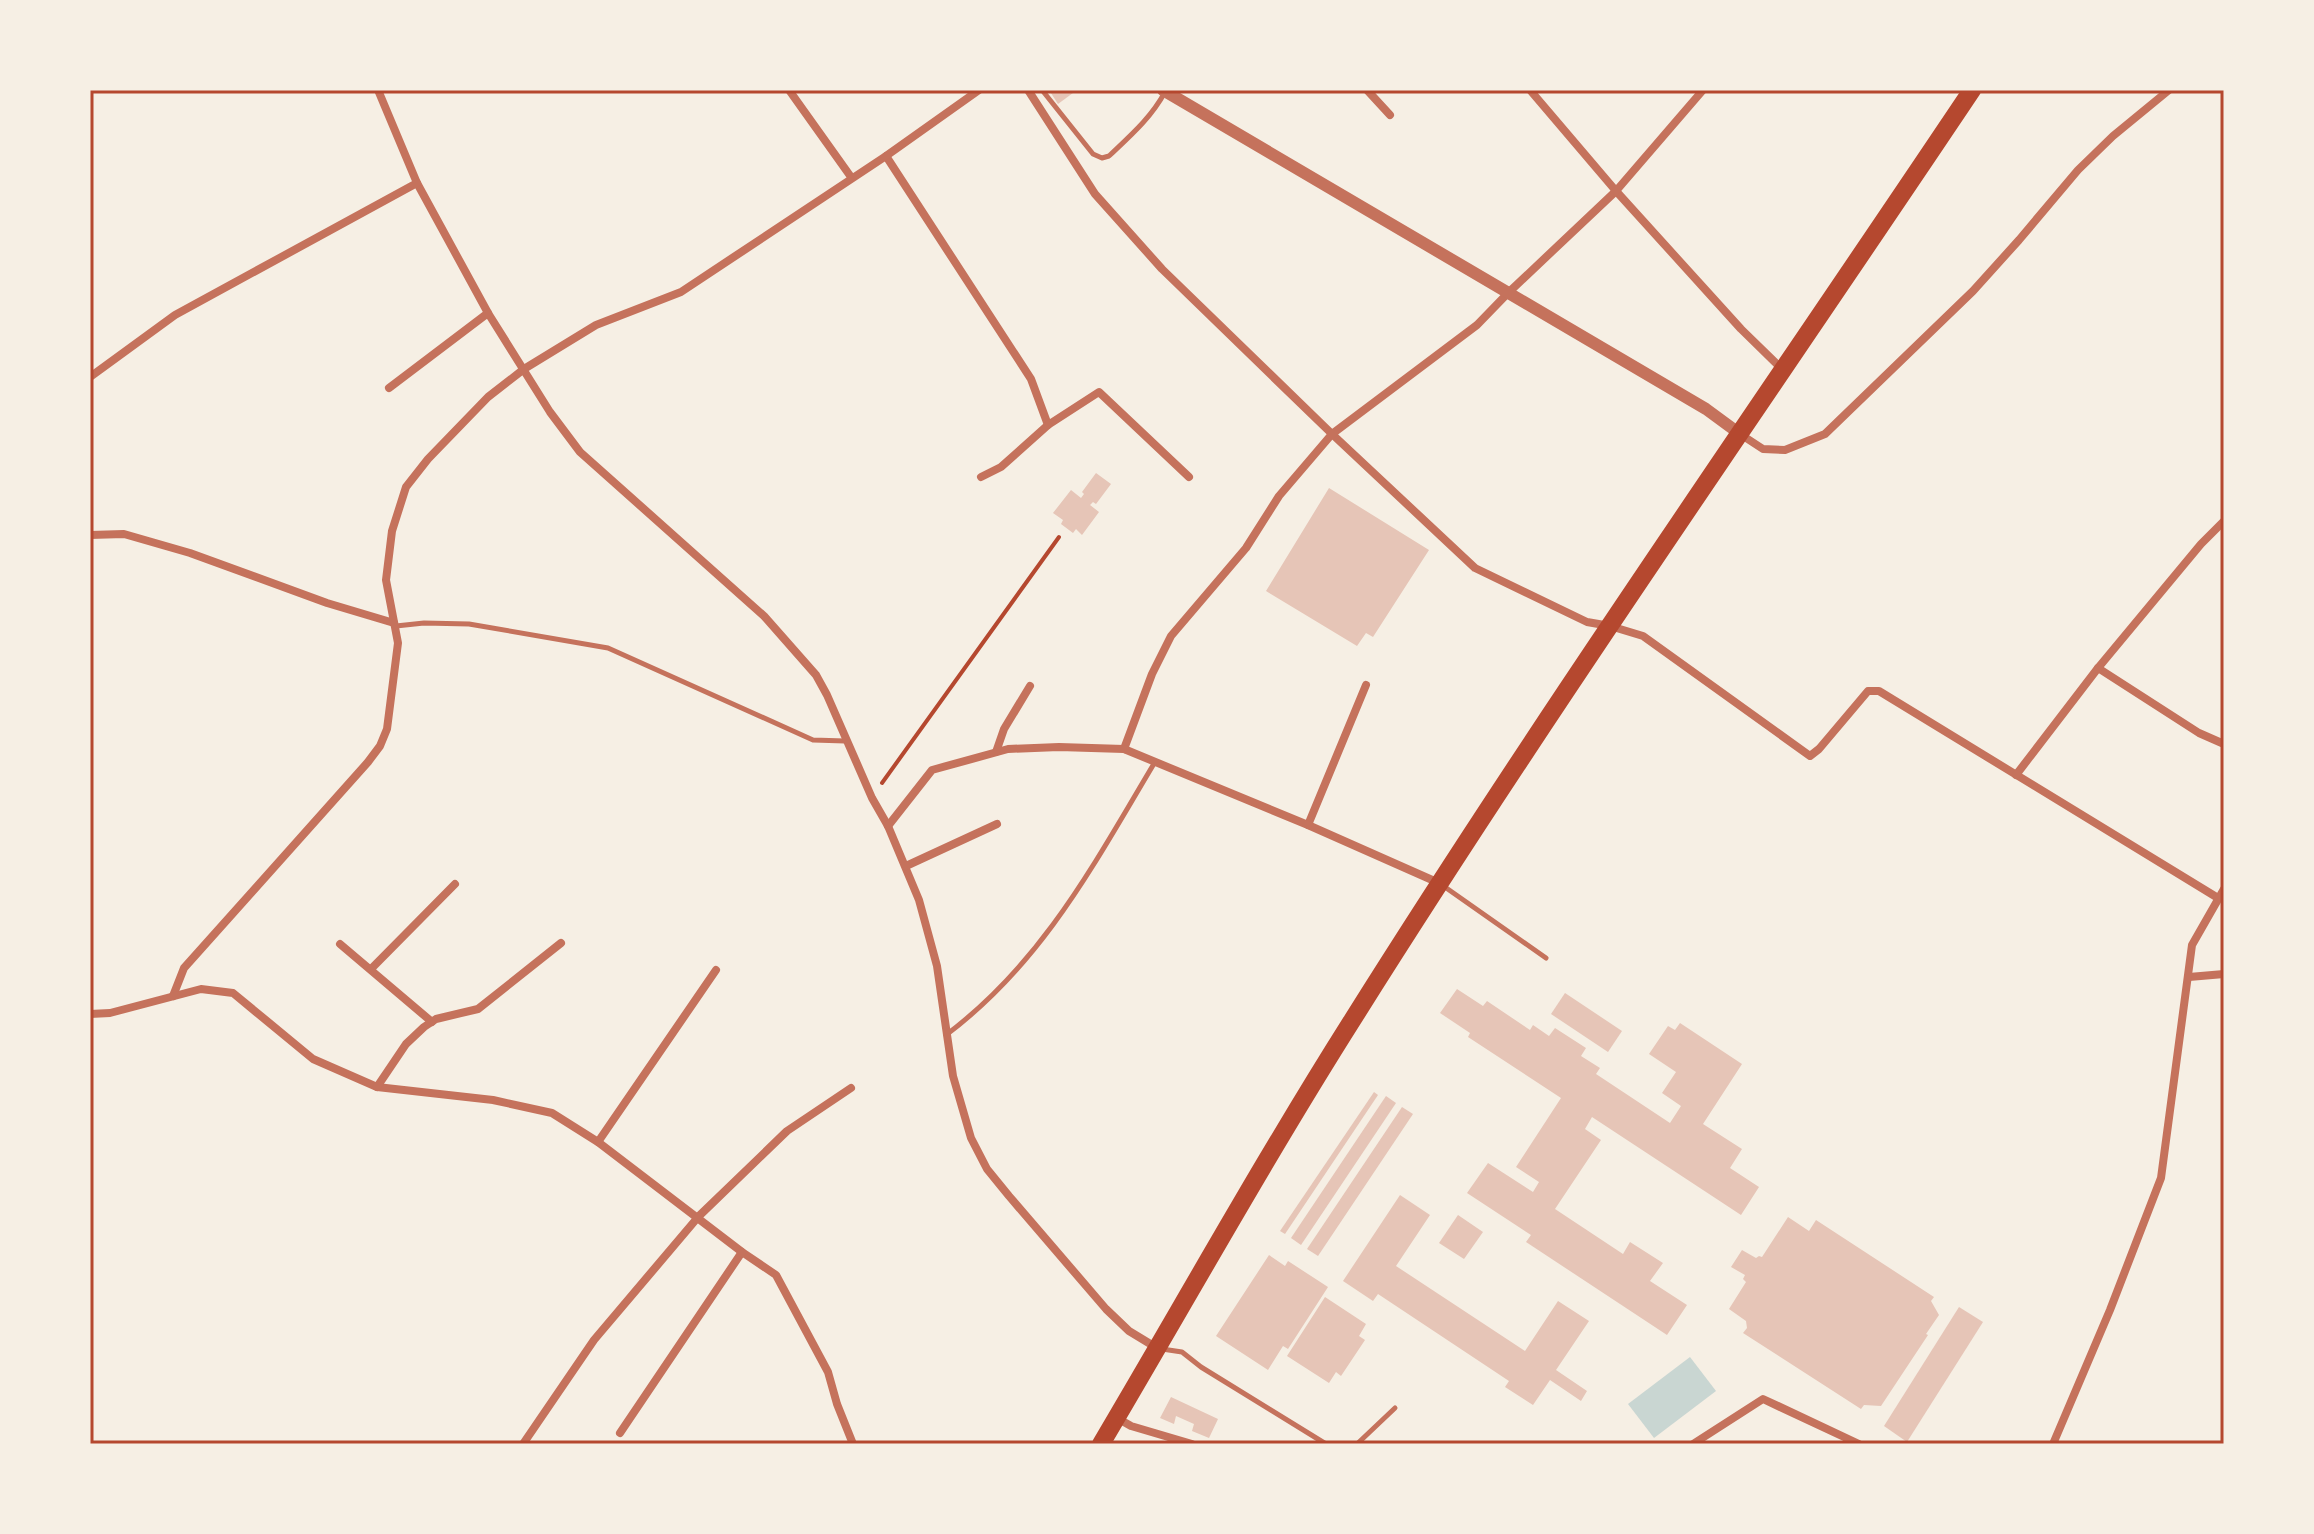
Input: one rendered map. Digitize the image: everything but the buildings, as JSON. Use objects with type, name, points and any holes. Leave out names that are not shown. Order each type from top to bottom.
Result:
[{"type":"highway","points":[[1101,1444],[1296,1110],[1439,884],[1972,90]]},
{"type":"street","points":[[378,90],[417,183],[488,313],[550,412],[580,452],[764,616],[816,675],[888,826],[919,900],[937,966],[953,1076],[971,1138],[987,1169],[1106,1309],[1129,1331],[1158,1348]]},
{"type":"street","points":[[789,90],[851,177]]},
{"type":"street","points":[[173,996],[184,968],[380,746],[390,714],[398,643],[386,580],[392,531],[406,487],[459,425],[524,369],[596,325],[681,292],[886,156],[979,90]]},
{"type":"street","points":[[1028,90],[1095,194],[1162,269],[1475,568],[1587,622],[1643,636],[1810,756],[1868,691],[1879,691],[2221,894],[2192,945],[2161,1178],[2110,1310],[2053,1444]]},
{"type":"street","points":[[1367,90],[1390,115]]},
{"type":"street","points":[[1530,90],[1616,191],[1741,329],[1784,371]]},
{"type":"street","points":[[1124,749],[1152,674],[1171,636],[1246,548],[1279,496],[1332,434],[1477,325],[1616,191],[1703,90]]},
{"type":"street","points":[[1164,91],[1706,409],[1763,449],[1785,450],[1825,434],[1973,291],[2078,170],[2113,136],[2169,90]]},
{"type":"street","points":[[886,156],[1031,379],[1048,425]]},
{"type":"street","points":[[90,377],[175,315],[417,183]]},
{"type":"street","points":[[389,388],[488,313]]},
{"type":"street","points":[[981,477],[1001,467],[1048,425],[1099,392],[1189,477]]},
{"type":"street","points":[[2016,775],[2098,668],[2201,544],[2224,521]]},
{"type":"street","points":[[90,535],[124,534],[190,553],[395,625]]},
{"type":"street","points":[[2098,668],[2199,733],[2224,744]]},
{"type":"street","points":[[1308,825],[1366,685]]},
{"type":"street","points":[[996,752],[1004,729],[1030,686]]},
{"type":"street","points":[[888,826],[932,770],[1008,749],[1124,749],[1308,825],[1439,884]]},
{"type":"street","points":[[906,866],[997,824]]},
{"type":"street","points":[[371,969],[455,884]]},
{"type":"street","points":[[377,1087],[406,1044],[432,1022],[478,1009],[561,943]]},
{"type":"street","points":[[340,944],[432,1022]]},
{"type":"street","points":[[598,1142],[716,970]]},
{"type":"street","points":[[2189,977],[2224,974]]},
{"type":"street","points":[[90,1014],[110,1013],[201,989],[233,993],[313,1059],[377,1087],[493,1100],[552,1113],[598,1142],[776,1275],[828,1372],[853,1444]]},
{"type":"street","points":[[523,1444],[594,1340],[699,1216],[787,1131],[851,1088]]},
{"type":"street","points":[[620,1433],[742,1252]]},
{"type":"street","points":[[1693,1444],[1763,1399],[1859,1444]]},
{"type":"street","points":[[1117,1418],[1131,1426],[1192,1444]]},
{"type":"lane","points":[[1042,90],[1093,154],[1102,158],[1109,156],[1141,126],[1164,91]]},
{"type":"lane","points":[[395,625],[469,624],[608,648],[813,740],[845,741]]},
{"type":"lane","points":[[946,1035],[995,993],[1044,938],[1078,892],[1155,762]]},
{"type":"lane","points":[[1439,884],[1546,958]]},
{"type":"lane","points":[[1158,1348],[1182,1352],[1201,1367],[1326,1444]]},
{"type":"lane","points":[[1357,1444],[1395,1408]]},
{"type":"path","points":[[872,798],[1059,537]]},
{"type":"shaded area","points":[[1690,1357],[1716,1391],[1654,1438],[1628,1404]]}]
